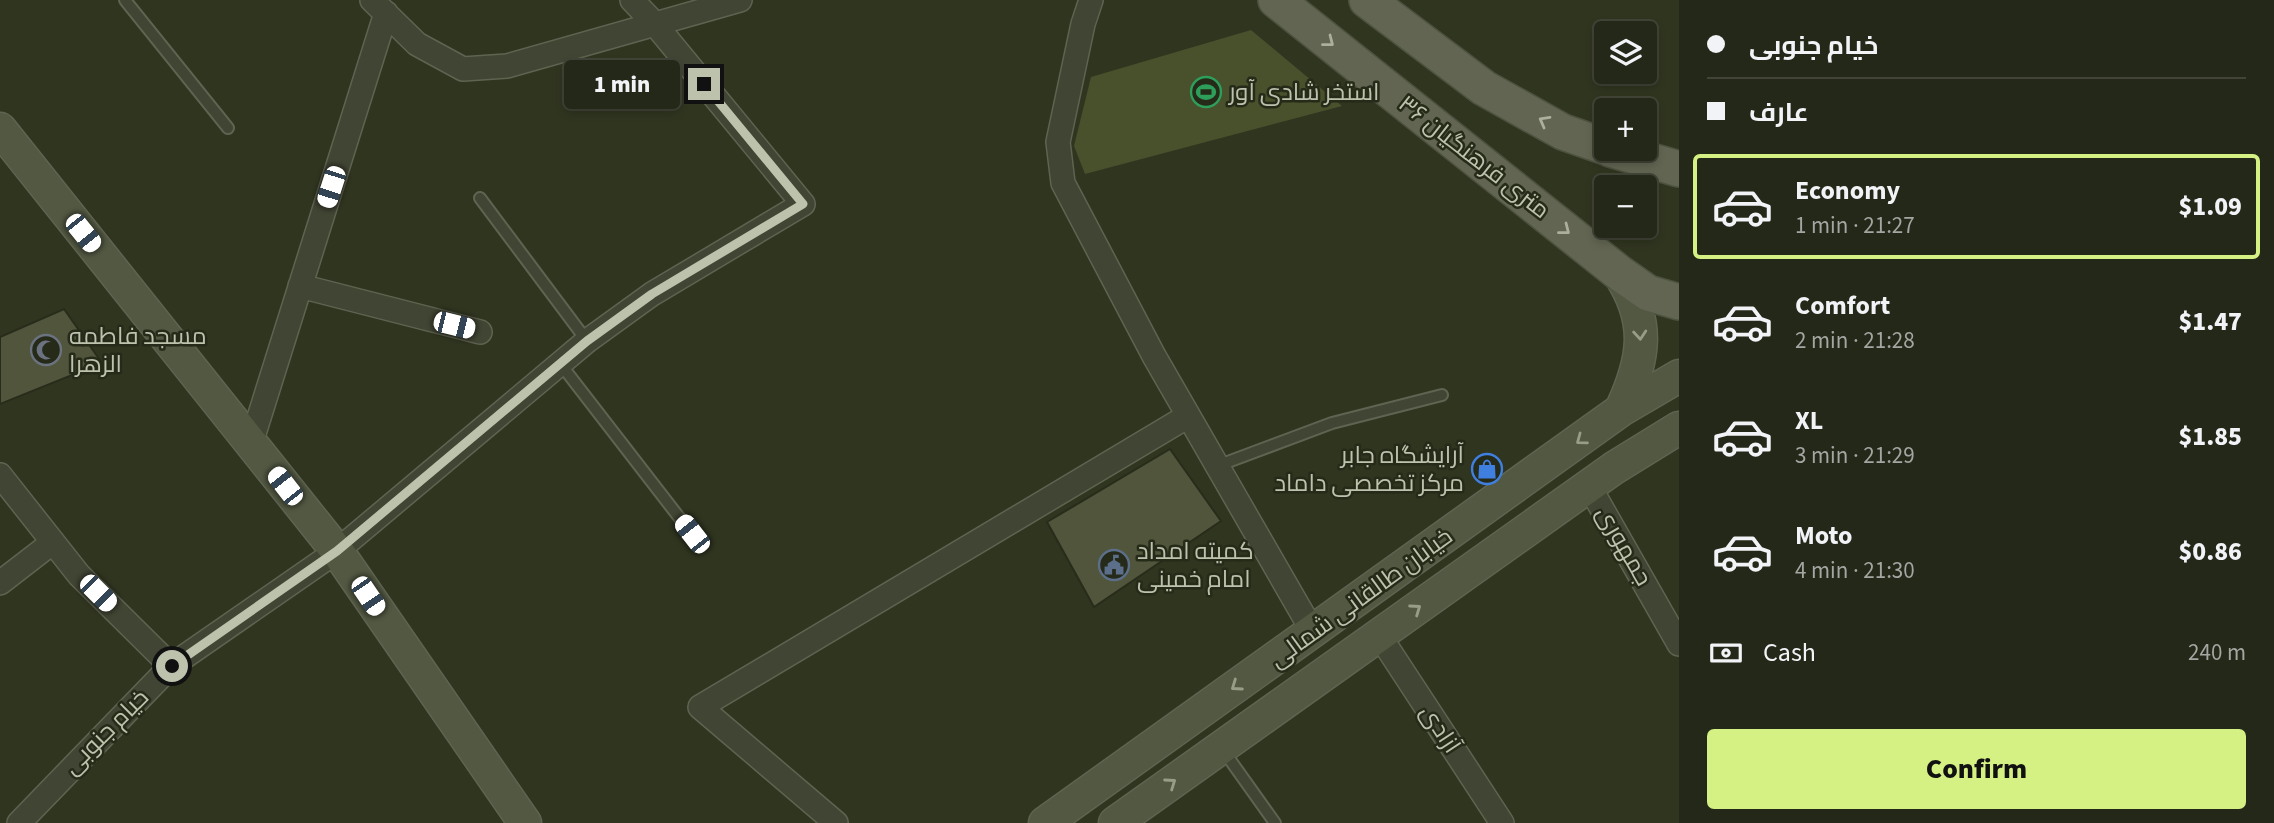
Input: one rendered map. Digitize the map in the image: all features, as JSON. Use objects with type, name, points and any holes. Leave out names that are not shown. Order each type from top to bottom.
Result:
[{"type":"main road","name":"۳۶ متری فرهنگیان","points":[[1276,0],[1618,272],[1648,293],[1679,302]]},
{"type":"main road","points":[[1367,0],[1484,88],[1563,132],[1594,143]]},
{"type":"main road","points":[[0,129],[337,551],[525,823]]},
{"type":"main road","points":[[1652,161],[1679,169]]},
{"type":"main road","points":[[1618,272],[1630,290],[1637,308],[1642,343],[1636,378],[1621,410]]},
{"type":"main road","name":"خیابان طالقانی شمالی","points":[[1045,823],[1621,410],[1679,376]]},
{"type":"main road","name":"خیابان طالقانی شمالی","points":[[1115,823],[1589,486],[1679,428]]},
{"type":"street","points":[[632,0],[654,23]]},
{"type":"street","points":[[251,443],[300,286],[379,7],[417,44],[463,69],[507,66],[740,0]]},
{"type":"street","points":[[1091,0],[1083,24],[1058,142],[1063,183],[1154,356],[1313,632]]},
{"type":"street","name":"خیام جنوبی","points":[[19,823],[172,666],[337,551],[587,341],[652,294],[803,204],[654,23]]},
{"type":"street","points":[[300,286],[480,332]]},
{"type":"street","points":[[836,823],[700,707],[1188,416]]},
{"type":"street","points":[[0,475],[79,575],[172,666]]},
{"type":"street","name":"جمهوری","points":[[1589,486],[1679,644]]},
{"type":"street","points":[[0,583],[53,542]]},
{"type":"street","name":"آزادی","points":[[1379,635],[1502,823]]},
{"type":"lane","points":[[125,0],[228,128]]},
{"type":"lane","points":[[480,198],[587,341]]},
{"type":"lane","points":[[559,362],[692,534]]},
{"type":"lane","points":[[1217,466],[1332,423],[1442,395]]},
{"type":"lane","points":[[1221,747],[1275,823]]},
{"type":"shaded area","name":"استخر شادی آور","points":[[1251,30],[1342,106],[1085,174],[1074,146],[1091,77]]},
{"type":"building","name":"مسجد فاطمه الزهرا","points":[[64,309],[102,363],[0,404],[0,337]]},
{"type":"building","name":"کمیته امداد امام خمینی","points":[[1170,449],[1221,521],[1094,607],[1047,522]]},
{"type":"place","name":"استخر شادی آور","points":[[1206,92]]},
{"type":"place","name":"مسجد فاطمه الزهرا","points":[[46,350]]},
{"type":"place","name":"آرایشگاه جابر مرکز تخصصی داماد","points":[[1487,469]]},
{"type":"place","name":"کمیته امداد امام خمینی","points":[[1114,565]]},
{"type":"route","points":[[172,666],[337,551],[587,341],[652,294],[803,204],[704,84]]}]
